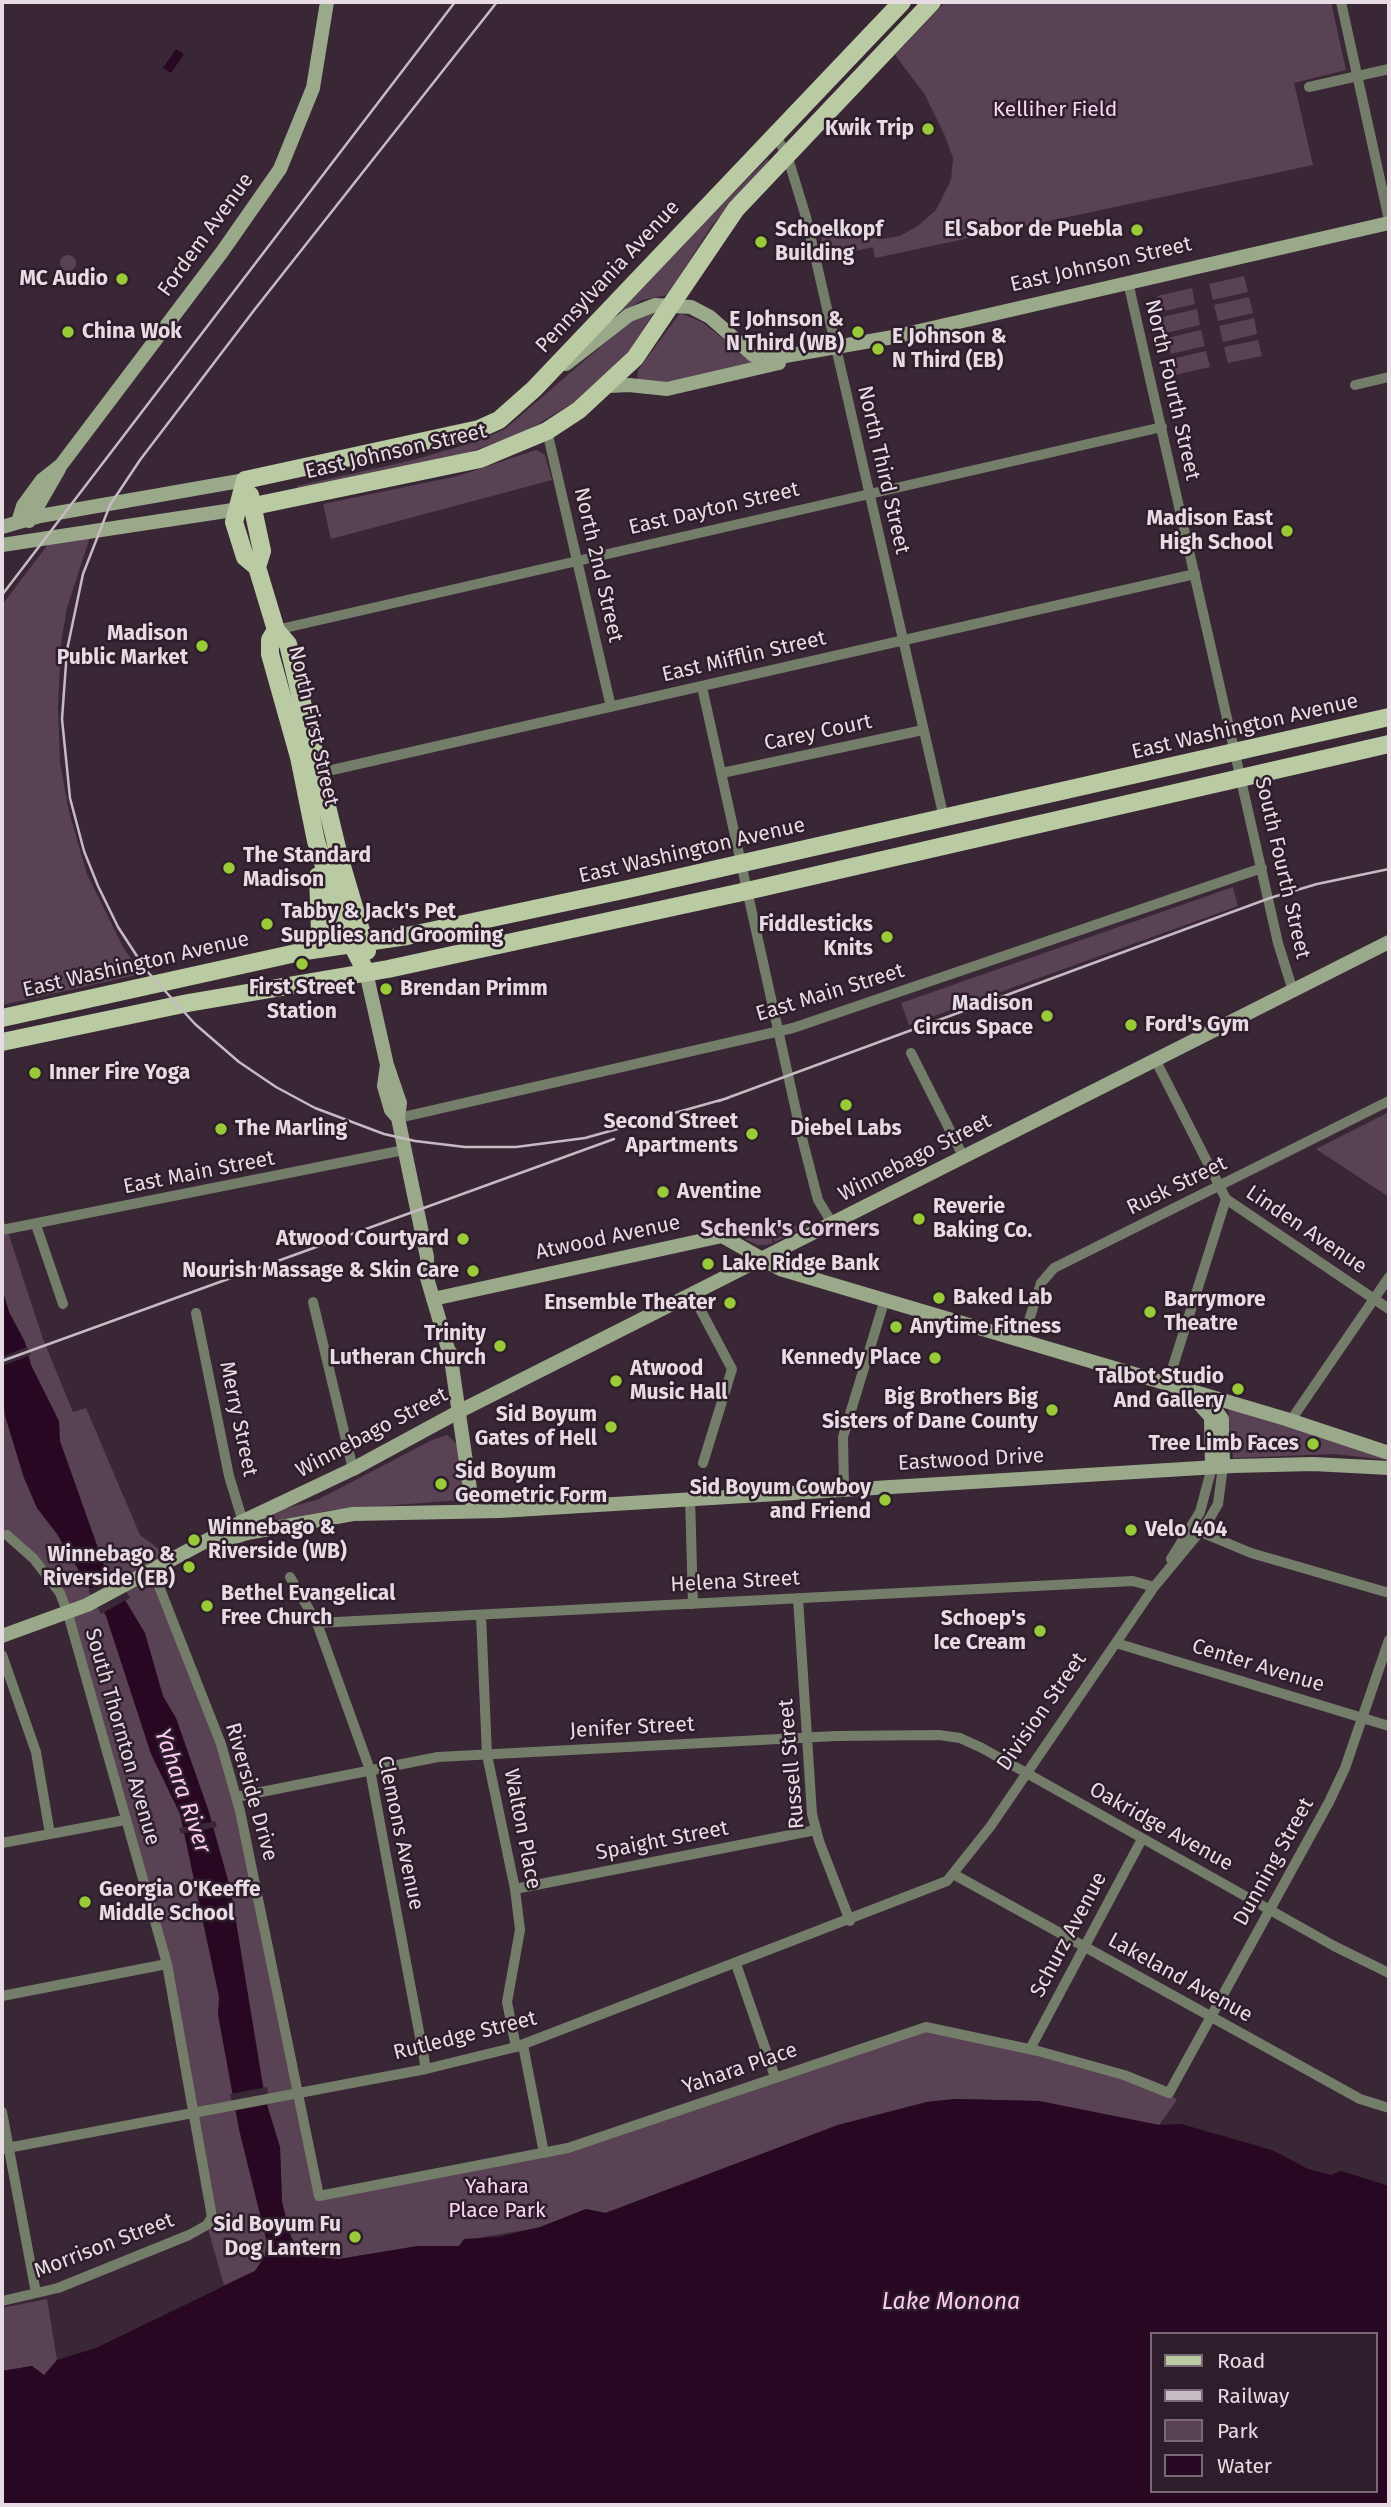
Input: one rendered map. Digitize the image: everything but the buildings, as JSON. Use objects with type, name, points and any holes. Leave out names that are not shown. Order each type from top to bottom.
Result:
[{"type":"main road","name":"Pennsylvania Avenue","points":[[282,474],[479,429],[499,420],[534,389],[902,2]]},
{"type":"main road","points":[[608,386],[635,358],[736,209],[932,2]]},
{"type":"main road","name":"East Johnson Street","points":[[245,508],[480,459],[547,431],[608,386]]},
{"type":"main road","name":"East Johnson Street","points":[[244,480],[282,474]]},
{"type":"main road","name":"North First Street","points":[[244,480],[245,508],[262,554],[257,567],[274,623],[288,644],[305,712],[316,841],[358,942]]},
{"type":"main road","name":"North First Street","points":[[274,623],[269,647],[280,692],[340,859],[358,942]]},
{"type":"main road","points":[[280,692],[289,695],[305,712]]},
{"type":"main road","name":"East Washington Avenue","points":[[2,1018],[305,951],[439,930],[1389,717]]},
{"type":"main road","points":[[2,1042],[188,1003],[366,971],[747,891],[1389,744]]},
{"type":"main road","points":[[305,951],[317,939],[321,926],[316,841]]},
{"type":"main road","points":[[358,942],[368,957],[366,971]]},
{"type":"street","name":"Fordem Avenue","points":[[6,545],[280,169],[313,88],[327,2]]},
{"type":"street","points":[[1341,2],[1389,221]]},
{"type":"street","points":[[1309,87],[1389,69]]},
{"type":"street","name":"North Third Street","points":[[775,135],[787,155],[806,218],[829,350],[868,494],[944,818]]},
{"type":"street","name":"East Johnson Street","points":[[608,386],[629,385],[667,390],[1389,221]]},
{"type":"street","name":"North Fourth Street","points":[[1128,282],[1235,753]]},
{"type":"street","points":[[534,389],[629,316],[655,305],[673,304]]},
{"type":"street","name":"East Johnson Street","points":[[673,304],[691,307],[710,317],[753,355],[768,359],[829,350]]},
{"type":"street","points":[[1355,385],[1389,377]]},
{"type":"street","name":"East Dayton Street","points":[[274,623],[578,561],[1161,427]]},
{"type":"street","name":"North 2nd Street","points":[[547,431],[611,707]]},
{"type":"street","points":[[58,471],[48,494],[49,502],[65,512]]},
{"type":"street","name":"East Johnson Street","points":[[2,527],[65,512],[244,480]]},
{"type":"street","name":"East Johnson Street","points":[[6,545],[245,508]]},
{"type":"street","points":[[24,523],[46,538]]},
{"type":"street","name":"East Mifflin Street","points":[[310,770],[332,770],[1195,574]]},
{"type":"street","points":[[702,687],[817,1197],[832,1223]]},
{"type":"street","name":"Carey Court","points":[[722,773],[923,730]]},
{"type":"street","name":"South Fourth Street","points":[[1235,753],[1278,943],[1293,991]]},
{"type":"street","name":"East Main Street","points":[[398,1118],[779,1031],[944,978],[1262,868]]},
{"type":"street","name":"Winnebago Street","points":[[245,1527],[460,1411],[1389,942]]},
{"type":"street","points":[[366,971],[387,1065],[384,1086],[391,1110],[398,1118],[451,1359],[472,1503]]},
{"type":"street","points":[[911,1053],[963,1156]]},
{"type":"street","name":"Linden Avenue","points":[[1156,1061],[1226,1199],[1389,1309]]},
{"type":"street","name":"Rusk Street","points":[[1022,1342],[1041,1283],[1048,1273],[1389,1101]]},
{"type":"street","name":"East Main Street","points":[[2,1230],[404,1150]]},
{"type":"street","points":[[1167,1385],[1226,1199]]},
{"type":"street","points":[[36,1224],[63,1304]]},
{"type":"street","name":"Atwood Avenue","points":[[437,1298],[714,1236],[730,1239],[780,1269],[884,1302],[1291,1420],[1389,1453]]},
{"type":"street","points":[[1291,1420],[1389,1277]]},
{"type":"street","points":[[692,1294],[732,1369],[703,1463]]},
{"type":"street","points":[[313,1302],[353,1469]]},
{"type":"street","points":[[844,1489],[844,1437],[884,1302]]},
{"type":"street","name":"Merry Street","points":[[196,1313],[229,1476],[245,1527]]},
{"type":"street","name":"Division Street","points":[[955,1875],[1195,1531],[1218,1467],[1211,1417],[1192,1393]]},
{"type":"street","name":"Eastwood Drive","points":[[153,1571],[245,1527],[316,1518],[392,1512],[500,1511],[556,1505],[1218,1467],[1313,1464],[1389,1468]]},
{"type":"street","points":[[690,1497],[694,1604]]},
{"type":"street","name":"Eastwood Drive","points":[[392,1512],[410,1507],[472,1503],[530,1502],[556,1505]]},
{"type":"street","points":[[1195,1531],[1251,1553],[1389,1593]]},
{"type":"street","name":"South Thornton Avenue","points":[[7,1535],[34,1559],[60,1593],[68,1614],[167,1964],[212,2217]]},
{"type":"street","points":[[2,1636],[68,1614],[153,1571]]},
{"type":"street","name":"Riverside Drive","points":[[153,1571],[220,1744],[236,1797],[319,2196]]},
{"type":"street","name":"Clemons Avenue","points":[[290,1577],[317,1623],[370,1770],[426,2068]]},
{"type":"street","name":"Helena Street","points":[[317,1623],[1133,1581],[1154,1587]]},
{"type":"street","name":"Russell Street","points":[[798,1598],[816,1830],[850,1921]]},
{"type":"street","name":"Walton Place","points":[[481,1615],[487,1755],[515,1889],[520,1930],[507,2002],[520,2046],[544,2153]]},
{"type":"street","name":"Dunning Street","points":[[1169,2093],[1345,1768],[1389,1640]]},
{"type":"street","name":"Center Avenue","points":[[1116,1643],[1389,1726]]},
{"type":"street","points":[[2,1656],[36,1752],[50,1835]]},
{"type":"street","name":"Jenifer Street","points":[[236,1797],[438,1758],[898,1733],[960,1738],[1025,1773]]},
{"type":"street","name":"Oakridge Avenue","points":[[1025,1773],[1389,1973]]},
{"type":"street","points":[[2,1843],[125,1819]]},
{"type":"street","name":"Spaight Street","points":[[515,1889],[816,1830]]},
{"type":"street","name":"Schurz Avenue","points":[[1030,2049],[1142,1839]]},
{"type":"street","name":"Rutledge Street","points":[[5,2148],[426,2068],[520,2046],[850,1921],[947,1881],[955,1875]]},
{"type":"street","name":"Lakeland Avenue","points":[[955,1875],[1360,2099],[1389,2108]]},
{"type":"street","points":[[2,1996],[167,1964]]},
{"type":"street","points":[[736,1964],[775,2077]]},
{"type":"street","name":"Yahara Place","points":[[319,2196],[568,2148],[926,2027],[1030,2049],[1124,2075],[1169,2093]]},
{"type":"street","points":[[2,2112],[5,2148],[36,2293]]},
{"type":"street","name":"Morrison Street","points":[[2,2301],[58,2288],[189,2235],[207,2225],[212,2217]]},
{"type":"green space","name":"Kelliher Field","points":[[945,2],[1331,2],[1346,70],[1294,83],[1313,165],[875,258],[873,247],[824,258],[821,238],[849,231],[883,239],[900,236],[919,225],[936,210],[951,180],[953,158],[945,136],[925,95],[895,55]]},
{"type":"green space","points":[[767,159],[769,161],[713,224],[667,295],[642,300],[621,313],[618,310]]},
{"type":"green space","points":[[68,255],[74,257],[74,269],[68,271],[62,269],[60,263],[62,257]]},
{"type":"green space","points":[[1244,276],[1248,292],[1213,300],[1209,284]]},
{"type":"green space","points":[[1192,288],[1195,304],[1161,312],[1157,296]]},
{"type":"green space","points":[[1249,297],[1253,313],[1218,321],[1214,305]]},
{"type":"green space","points":[[1197,309],[1200,325],[1166,333],[1162,317]]},
{"type":"green space","points":[[655,311],[626,355],[581,398],[523,433],[464,454],[298,489],[297,486],[413,460],[478,441],[505,429],[629,322]]},
{"type":"green space","points":[[680,313],[702,322],[753,363],[663,384],[637,380],[638,370]]},
{"type":"green space","points":[[1254,318],[1257,334],[1223,342],[1219,326]]},
{"type":"green space","points":[[1201,330],[1205,346],[1171,354],[1167,338]]},
{"type":"green space","points":[[1258,340],[1262,356],[1228,363],[1224,347]]},
{"type":"green space","points":[[1206,351],[1210,367],[1175,375],[1172,359]]},
{"type":"green space","points":[[536,450],[545,455],[552,480],[331,539],[323,504],[458,476]]},
{"type":"green space","points":[[90,537],[67,608],[61,643],[58,706],[60,763],[69,812],[87,874],[122,945],[141,974],[2,1005],[2,605],[49,543]]},
{"type":"green space","points":[[1233,887],[1238,906],[909,1025],[901,1003]]},
{"type":"green space","points":[[1389,1112],[1389,1197],[1316,1149]]},
{"type":"green space","name":"Yahara Place Park","points":[[2,1214],[43,1339],[73,1412],[86,1408],[140,1535],[174,1560],[153,1571],[221,1744],[319,2196],[535,2155],[926,2027],[1030,2049],[1169,2093],[1177,2100],[1159,2125],[1039,2101],[955,2099],[927,2102],[838,2125],[605,2213],[586,2209],[543,2227],[483,2237],[459,2246],[418,2246],[339,2259],[312,2258],[300,2251],[291,2237],[282,2202],[280,2147],[237,2104],[239,2129],[267,2242],[265,2256],[255,2271],[224,2285],[207,2225],[211,2221],[170,1977],[60,1593],[2,1531]]},
{"type":"green space","points":[[807,1223],[808,1226],[775,1242],[772,1237],[772,1232]]},
{"type":"green space","points":[[769,1230],[773,1243],[757,1245],[743,1238]]},
{"type":"green space","points":[[1228,1407],[1389,1460],[1334,1454],[1233,1458]]},
{"type":"green space","points":[[447,1435],[457,1444],[465,1493],[461,1500],[332,1510],[254,1525],[283,1509],[319,1499],[432,1440]]},
{"type":"green space","points":[[47,2299],[57,2360],[44,2376],[32,2366],[2,2371],[2,2308]]},
{"type":"water","points":[[176,49],[184,54],[171,73],[163,68]]},
{"type":"water","name":"Lake Monona","points":[[2,1287],[9,1312],[25,1342],[31,1365],[59,1421],[60,1441],[104,1565],[145,1633],[163,1696],[176,1718],[209,1812],[231,1891],[265,2098],[280,2147],[282,2202],[291,2237],[305,2256],[339,2259],[418,2246],[459,2246],[464,2239],[498,2237],[540,2227],[586,2209],[606,2213],[838,2125],[927,2102],[955,2099],[1039,2101],[1159,2125],[1181,2124],[1272,2150],[1308,2169],[1331,2175],[1341,2171],[1389,2186],[1389,2505],[2,2505],[2,2371],[32,2366],[44,2375],[57,2360],[96,2348],[255,2271],[265,2256],[267,2242],[239,2129],[218,2015],[219,1997],[180,1814],[151,1754],[106,1616],[57,1534],[37,1508],[24,1478],[5,1416],[2,1387]]},
{"type":"pier","points":[[27,1347],[31,1355],[2,1366],[2,1357]]},
{"type":"pier","points":[[104,1552],[106,1557],[68,1557],[68,1554]]},
{"type":"pier","points":[[115,1575],[130,1598],[101,1614],[88,1590]]},
{"type":"pier","points":[[215,1821],[217,1827],[181,1834],[179,1828]]},
{"type":"pier","points":[[267,2087],[270,2104],[234,2111],[230,2094]]},
{"type":"railway","points":[[2,595],[455,2]]},
{"type":"railway","points":[[497,2],[255,309],[140,460],[110,505],[83,574],[67,650],[62,719],[70,798],[84,851],[98,886],[118,927],[146,970],[195,1024],[239,1062],[276,1087],[315,1108],[384,1134],[415,1141],[465,1147],[516,1147],[585,1138],[728,1098]]},
{"type":"railway","points":[[719,1101],[1270,898],[1317,884],[1389,869]]},
{"type":"railway","points":[[2,1361],[614,1139]]},
{"type":"place","name":"Kwik Trip","points":[[928,129]]},
{"type":"place","name":"El Sabor de Puebla","points":[[1137,230]]},
{"type":"place","name":"Schoelkopf Building","points":[[761,242]]},
{"type":"place","name":"MC Audio","points":[[122,279]]},
{"type":"place","name":"China Wok","points":[[68,332]]},
{"type":"place","name":"E Johnson & N Third (WB)","points":[[858,332]]},
{"type":"place","name":"E Johnson & N Third (EB)","points":[[878,349]]},
{"type":"place","name":"Madison East High School","points":[[1287,531]]},
{"type":"place","name":"Madison Public Market","points":[[202,646]]},
{"type":"place","name":"The Standard Madison","points":[[229,868]]},
{"type":"place","name":"Tabby & Jack's Pet Supplies and Grooming","points":[[267,924]]},
{"type":"place","name":"Fiddlesticks Knits","points":[[887,937]]},
{"type":"place","name":"First Street Station","points":[[302,964]]},
{"type":"place","name":"Brendan Primm","points":[[386,989]]},
{"type":"place","name":"Madison Circus Space","points":[[1047,1016]]},
{"type":"place","name":"Ford's Gym","points":[[1131,1025]]},
{"type":"place","name":"Inner Fire Yoga","points":[[35,1073]]},
{"type":"place","name":"Diebel Labs","points":[[846,1105]]},
{"type":"place","name":"The Marling","points":[[221,1129]]},
{"type":"place","name":"Second Street Apartments","points":[[752,1134]]},
{"type":"place","name":"Aventine","points":[[663,1192]]},
{"type":"place","name":"Reverie Baking Co.","points":[[919,1219]]},
{"type":"place","name":"Atwood Courtyard","points":[[463,1239]]},
{"type":"place","name":"Lake Ridge Bank","points":[[708,1264]]},
{"type":"place","name":"Nourish Massage & Skin Care","points":[[473,1271]]},
{"type":"place","name":"Baked Lab","points":[[939,1298]]},
{"type":"place","name":"Ensemble Theater","points":[[730,1303]]},
{"type":"place","name":"Barrymore Theatre","points":[[1150,1312]]},
{"type":"place","name":"Anytime Fitness","points":[[896,1327]]},
{"type":"place","name":"Trinity Lutheran Church","points":[[500,1346]]},
{"type":"place","name":"Kennedy Place","points":[[935,1358]]},
{"type":"place","name":"Atwood Music Hall","points":[[616,1381]]},
{"type":"place","name":"Talbot Studio And Gallery","points":[[1238,1389]]},
{"type":"place","name":"Big Brothers Big Sisters of Dane County","points":[[1052,1410]]},
{"type":"place","name":"Sid Boyum Gates of Hell","points":[[611,1427]]},
{"type":"place","name":"Tree Limb Faces","points":[[1313,1444]]},
{"type":"place","name":"Sid Boyum Geometric Form","points":[[441,1484]]},
{"type":"place","name":"Sid Boyum Cowboy and Friend","points":[[885,1500]]},
{"type":"place","name":"Velo 404","points":[[1131,1530]]},
{"type":"place","name":"Winnebago & Riverside (WB)","points":[[194,1540]]},
{"type":"place","name":"Winnebago & Riverside (EB)","points":[[189,1567]]},
{"type":"place","name":"Bethel Evangelical Free Church","points":[[207,1606]]},
{"type":"place","name":"Schoep's Ice Cream","points":[[1040,1631]]},
{"type":"place","name":"Georgia O'Keeffe Middle School","points":[[85,1902]]},
{"type":"place","name":"Sid Boyum Fu Dog Lantern","points":[[355,2237]]},
{"type":"district","name":"Schenk's Corners","points":[[790,1230]]},
{"type":"water label","name":"Yahara River","points":[[182,1791]]}]
